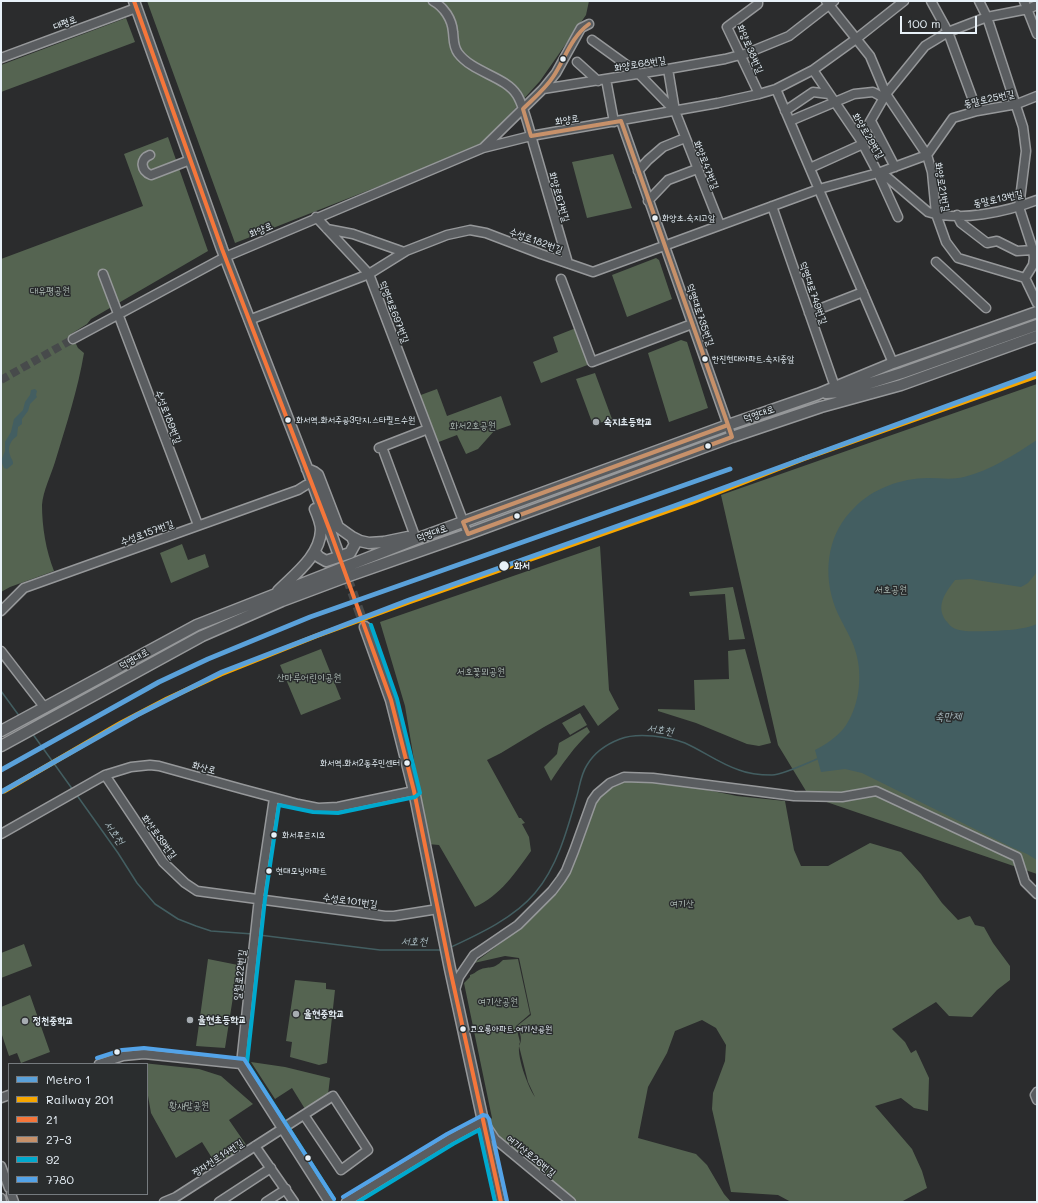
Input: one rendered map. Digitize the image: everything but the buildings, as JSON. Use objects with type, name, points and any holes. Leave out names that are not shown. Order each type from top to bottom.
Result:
[{"type":"main road","points":[[135,4],[225,257],[307,468],[337,550]]},
{"type":"main road","points":[[821,407],[839,390],[893,363],[1037,312]]},
{"type":"main road","points":[[839,390],[902,373],[1037,325]]},
{"type":"main road","name":"덕영대로","points":[[5,744],[202,636],[282,601],[732,437],[821,407],[901,385],[1037,336]]},
{"type":"main road","name":"덕영대로","points":[[1,731],[197,625],[416,537],[428,535],[728,425],[818,394],[839,390]]},
{"type":"main road","points":[[274,594],[315,552],[321,530],[319,520],[306,485],[305,480],[307,468]]},
{"type":"main road","points":[[307,468],[318,475],[338,527],[352,537],[369,543],[416,537]]},
{"type":"main road","points":[[315,552],[319,557],[326,561],[350,553],[355,544],[352,537]]},
{"type":"main road","points":[[365,627],[390,700],[414,791],[450,970],[483,1121]]},
{"type":"street","points":[[433,1],[440,5],[451,22],[454,47],[458,53],[478,70],[508,86],[517,95],[531,136]]},
{"type":"street","name":"화양로38번길","points":[[758,1],[758,4],[728,27],[740,56],[759,94]]},
{"type":"street","name":"화양로","points":[[225,257],[316,217],[483,148],[531,136],[618,122],[759,94],[776,89],[813,70],[856,39],[904,1]]},
{"type":"street","points":[[931,1],[948,32],[977,111]]},
{"type":"street","points":[[979,1],[987,17],[1017,104],[1023,127],[1026,151],[1019,207],[1035,250],[1033,264],[1025,278],[1037,303]]},
{"type":"street","points":[[1024,1],[1037,34]]},
{"type":"street","name":"화양로68번길","points":[[543,89],[740,56],[789,36],[830,2]]},
{"type":"street","name":"화양로21번길","points":[[830,2],[870,56],[885,96],[927,155],[932,172],[936,214],[943,236],[958,258],[1025,278]]},
{"type":"street","name":"대평로","points":[[1,58],[135,4]]},
{"type":"street","points":[[810,168],[861,141],[885,96],[925,46],[948,32],[987,17],[1028,9],[1037,5]]},
{"type":"street","points":[[483,148],[543,89],[556,73],[581,28],[589,24]]},
{"type":"street","points":[[592,40],[639,74],[675,111]]},
{"type":"street","points":[[577,62],[602,80]]},
{"type":"street","points":[[668,69],[675,111]]},
{"type":"street","name":"화양로29번길","points":[[813,70],[880,172],[898,217]]},
{"type":"street","name":"덕영대로735번길","points":[[602,80],[638,171],[732,437]]},
{"type":"street","points":[[776,89],[893,363]]},
{"type":"street","points":[[785,111],[813,92],[829,94]]},
{"type":"street","points":[[790,121],[854,94],[872,92],[885,96]]},
{"type":"street","name":"동말로25번길","points":[[927,155],[953,118],[977,111],[1017,104],[1037,96]]},
{"type":"street","name":"화양로47번길","points":[[675,111],[720,225]]},
{"type":"street","points":[[871,121],[895,167]]},
{"type":"street","name":"화양로67번길","points":[[531,136],[568,263]]},
{"type":"street","points":[[638,171],[663,147],[685,138]]},
{"type":"street","points":[[150,155],[147,156],[142,163],[143,169],[146,173],[151,175],[190,160]]},
{"type":"street","points":[[819,189],[880,172],[927,155]]},
{"type":"street","points":[[648,201],[668,180],[697,169]]},
{"type":"street","name":"동말로13번길","points":[[880,172],[928,212],[936,214],[977,216],[1019,207],[1037,200]]},
{"type":"street","name":"수성로182번길","points":[[249,320],[369,274],[404,252],[447,235],[470,230],[486,233],[593,272],[819,189]]},
{"type":"street","name":"덕영대로749번길","points":[[772,206],[809,313],[839,390]]},
{"type":"street","points":[[957,215],[961,223],[987,243],[997,241],[1017,250],[1035,250]]},
{"type":"street","name":"덕영대로697번길","points":[[316,217],[369,274],[468,534]]},
{"type":"street","points":[[327,230],[353,234],[404,252]]},
{"type":"street","points":[[73,339],[225,257]]},
{"type":"street","points":[[936,262],[986,308]]},
{"type":"street","name":"수성로189번길","points":[[103,274],[198,525]]},
{"type":"street","points":[[561,278],[592,362],[692,324]]},
{"type":"street","points":[[809,313],[863,292]]},
{"type":"street","points":[[416,537],[381,447],[428,429]]},
{"type":"street","name":"수성로157번길","points":[[1,611],[24,588],[298,490],[306,485]]},
{"type":"street","points":[[1,650],[43,709]]},
{"type":"street","name":"화산로","points":[[1,834],[105,775],[131,767],[150,765],[159,766],[274,798],[308,806],[327,808],[414,791]]},
{"type":"street","name":"화산로39번길","points":[[105,775],[163,862],[185,882],[201,892],[259,898]]},
{"type":"street","points":[[455,990],[459,977],[474,955],[518,925],[552,891],[566,871],[592,801],[597,794],[610,783],[624,777],[660,779],[794,796],[842,797],[876,791],[1017,857],[1025,882],[1037,894]]},
{"type":"street","name":"일월로22번길","points":[[241,1064],[259,898],[274,798]]},
{"type":"street","name":"수성로101번길","points":[[259,898],[385,916],[438,909]]},
{"type":"street","points":[[102,1063],[123,1056],[144,1054],[241,1064],[329,1202]]},
{"type":"street","points":[[1037,1092],[1035,1095],[1037,1100]]},
{"type":"street","name":"정자천로14번길","points":[[164,1202],[176,1196],[333,1096],[368,1150],[341,1170],[304,1115]]},
{"type":"street","points":[[346,1202],[450,1139],[483,1121],[501,1202]]},
{"type":"street","name":"여기산로26번길","points":[[483,1121],[495,1139],[571,1202]]},
{"type":"street","points":[[255,1146],[294,1202]]},
{"type":"street","points":[[1,1166],[8,1185]]},
{"type":"street","points":[[219,1202],[271,1168]]},
{"type":"street","points":[[266,1202],[286,1189]]},
{"type":"street","points":[[1,1198],[2,1202]]},
{"type":"green space","points":[[147,1],[589,1],[586,15],[540,81],[481,146],[235,243]]},
{"type":"green space","points":[[126,18],[135,42],[1,92],[1,65]]},
{"type":"green space","name":"대유평공원","points":[[168,137],[208,251],[91,319],[87,324],[71,334],[78,348],[84,353],[71,408],[55,462],[45,489],[42,505],[45,539],[54,571],[10,587],[1,592],[1,259],[143,206],[124,154]]},
{"type":"green space","points":[[613,154],[632,208],[587,218],[572,162]]},
{"type":"green space","points":[[656,258],[659,260],[672,299],[627,317],[612,275]]},
{"type":"green space","points":[[576,328],[590,364],[541,383],[533,362],[558,352],[553,337]]},
{"type":"green space","points":[[681,340],[687,342],[708,408],[669,422],[648,353]]},
{"type":"green space","points":[[595,373],[612,419],[593,425],[576,379]]},
{"type":"green space","name":"서호공원","points":[[1037,384],[1037,874],[809,796],[778,745],[721,495]]},
{"type":"green space","name":"화서2호공원","points":[[437,389],[447,416],[501,396],[511,425],[494,431],[478,449],[466,454],[457,435],[436,443],[418,396]]},
{"type":"green space","points":[[182,544],[188,560],[205,554],[209,567],[171,583],[160,553]]},
{"type":"green space","name":"서호꽃뫼공원","points":[[600,546],[609,690],[619,709],[598,726],[584,705],[487,760],[519,818],[521,818],[525,823],[522,824],[529,837],[531,851],[500,890],[492,897],[475,907],[439,845],[428,844],[405,706],[380,622]]},
{"type":"green space","points":[[733,587],[745,639],[729,640],[725,594],[690,596],[689,592]]},
{"type":"green space","name":"산마루어린이공원","points":[[321,649],[341,699],[301,715],[280,665]]},
{"type":"green space","points":[[745,649],[771,743],[759,746],[747,744],[696,723],[658,711],[658,709],[695,710],[694,680],[729,679],[728,651]]},
{"type":"green space","points":[[580,713],[587,725],[570,735],[562,723]]},
{"type":"green space","points":[[587,727],[590,732],[574,749],[551,781],[544,767],[557,754],[559,743]]},
{"type":"green space","name":"여기산","points":[[628,781],[663,781],[737,796],[785,801],[794,850],[801,866],[828,866],[870,843],[901,852],[921,874],[942,903],[958,920],[970,916],[975,925],[984,927],[993,943],[1010,966],[1010,980],[997,990],[972,1017],[949,1016],[936,1002],[892,1029],[905,1042],[911,1053],[916,1050],[929,1078],[928,1111],[914,1108],[901,1098],[875,1106],[912,1149],[922,1171],[927,1188],[901,1202],[791,1202],[778,1195],[731,1192],[712,1109],[713,1093],[725,1061],[726,1045],[716,1028],[702,1020],[675,1031],[667,1053],[648,1087],[638,1138],[696,1154],[707,1165],[724,1194],[731,1202],[574,1202],[511,1150],[487,1123],[492,1118],[464,983],[470,975],[479,970],[496,966],[503,960],[518,959],[530,1014],[516,1026],[520,1042],[519,1045],[521,1041],[521,1038],[517,1026],[531,1015],[519,958],[505,956],[474,963],[517,931],[559,886],[596,799],[612,786]],"holes":[[[519,1046],[528,1082],[535,1097],[529,1086],[523,1070],[519,1054]]]},
{"type":"green space","points":[[24,944],[32,966],[1,978],[1,953]]},
{"type":"green space","points":[[208,959],[238,965],[225,1048],[196,1046]]},
{"type":"green space","points":[[295,980],[326,983],[326,989],[335,990],[327,1063],[319,1065],[290,1057],[292,1042],[286,1041]]},
{"type":"green space","points":[[30,995],[50,1052],[21,1063],[17,1053],[9,1056],[1,1032],[1,1007]]},
{"type":"green space","points":[[251,1062],[285,1067],[330,1078],[328,1095],[305,1109],[292,1088],[275,1099]]},
{"type":"green space","name":"황새말공원","points":[[148,1064],[199,1069],[221,1076],[253,1104],[229,1120],[247,1146],[217,1166],[202,1142],[176,1158],[151,1113],[148,1096]]},
{"type":"water","points":[[35,389],[37,391],[37,397],[30,404],[28,411],[22,419],[22,424],[18,427],[17,436],[11,442],[9,447],[13,464],[7,469],[4,468],[1,461],[5,451],[5,442],[11,432],[14,419],[23,410],[31,390]]},
{"type":"water","name":"축만제","points":[[1037,440],[1037,572],[1028,583],[1021,587],[970,579],[955,580],[945,595],[941,606],[944,617],[950,626],[960,630],[1009,630],[1037,624],[1037,860],[862,773],[845,769],[821,772],[815,750],[838,735],[844,728],[853,711],[858,692],[859,672],[856,653],[851,639],[835,608],[830,589],[829,576],[830,551],[839,528],[846,518],[861,501],[869,495],[897,482],[928,478],[946,479],[974,474],[1002,462]]},
{"type":"waterway","name":"서호천","points":[[1,691],[20,717]]},
{"type":"waterway","name":"서호천","points":[[32,733],[73,790]]},
{"type":"waterway","name":"서호천","points":[[449,948],[484,931],[506,918],[527,902],[543,883],[555,860],[569,824],[581,777],[593,757],[610,743],[628,737],[645,735],[669,738],[685,743],[732,767],[759,774],[772,775],[782,773],[817,759]]},
{"type":"waterway","name":"서호천","points":[[76,794],[118,853],[137,883],[155,904],[178,919],[211,931],[253,934]]},
{"type":"waterway","name":"서호천","points":[[259,935],[380,950],[442,950]]},
{"type":"tunnel","points":[[1,380],[73,339]]},
{"type":"tunnel","points":[[337,550],[365,627]]},
{"type":"metro line","name":"1","points":[[1,792],[137,715],[222,672],[409,600],[674,506],[1037,373]]},
{"type":"metro line","name":"1","points":[[1,770],[159,682],[208,659],[310,617],[730,469]]},
{"type":"rail line","name":"201","points":[[4,791],[121,723],[167,699],[221,674],[316,636],[409,602],[693,502],[803,459],[1037,376]]},
{"type":"transit line","name":"21","points":[[134,1],[222,249],[330,531],[391,700],[414,791],[450,969],[501,1202]]},
{"type":"transit line","name":"27-3","points":[[589,24],[577,35],[550,81],[543,90],[523,109],[531,136],[621,121],[728,425]]},
{"type":"transit line","name":"27-3","points":[[728,425],[732,437],[468,534],[463,522],[728,425]]},
{"type":"transit line","name":"92","points":[[334,1199],[247,1063],[265,899],[279,805],[313,812],[338,813],[415,797],[420,793],[397,699],[371,625]]},
{"type":"transit line","name":"7780","points":[[97,1058],[122,1050],[144,1048],[244,1059],[334,1199]]},
{"type":"transit line","name":"7780","points":[[343,1197],[447,1134],[483,1115],[487,1116],[489,1119],[507,1201]]},
{"type":"transit line","name":"92","points":[[358,1202],[453,1144],[479,1130],[495,1202]]},
{"type":"place","name":"화양초.숙지고앞","points":[[655,218]]},
{"type":"place","name":"한진현대아파트.숙지중앞","points":[[705,359]]},
{"type":"place","name":"화서역.화서주공3단지.스타필드수원","points":[[288,420]]},
{"type":"place","name":"숙지초등학교","points":[[596,422]]},
{"type":"place","name":"화서","points":[[504,566]]},
{"type":"place","name":"화서역.화서2동주민센터","points":[[407,763]]},
{"type":"place","name":"화서푸르지오","points":[[274,835]]},
{"type":"place","name":"현대모닝아파트","points":[[269,871]]},
{"type":"place","name":"율현중학교","points":[[296,1014]]},
{"type":"place","name":"율현초등학교","points":[[190,1020]]},
{"type":"place","name":"정천중학교","points":[[25,1021]]},
{"type":"place","name":"코오롱아파트.여기산공원","points":[[463,1029]]},
{"type":"park label","name":"여기산공원","points":[[498,1002]]}]
